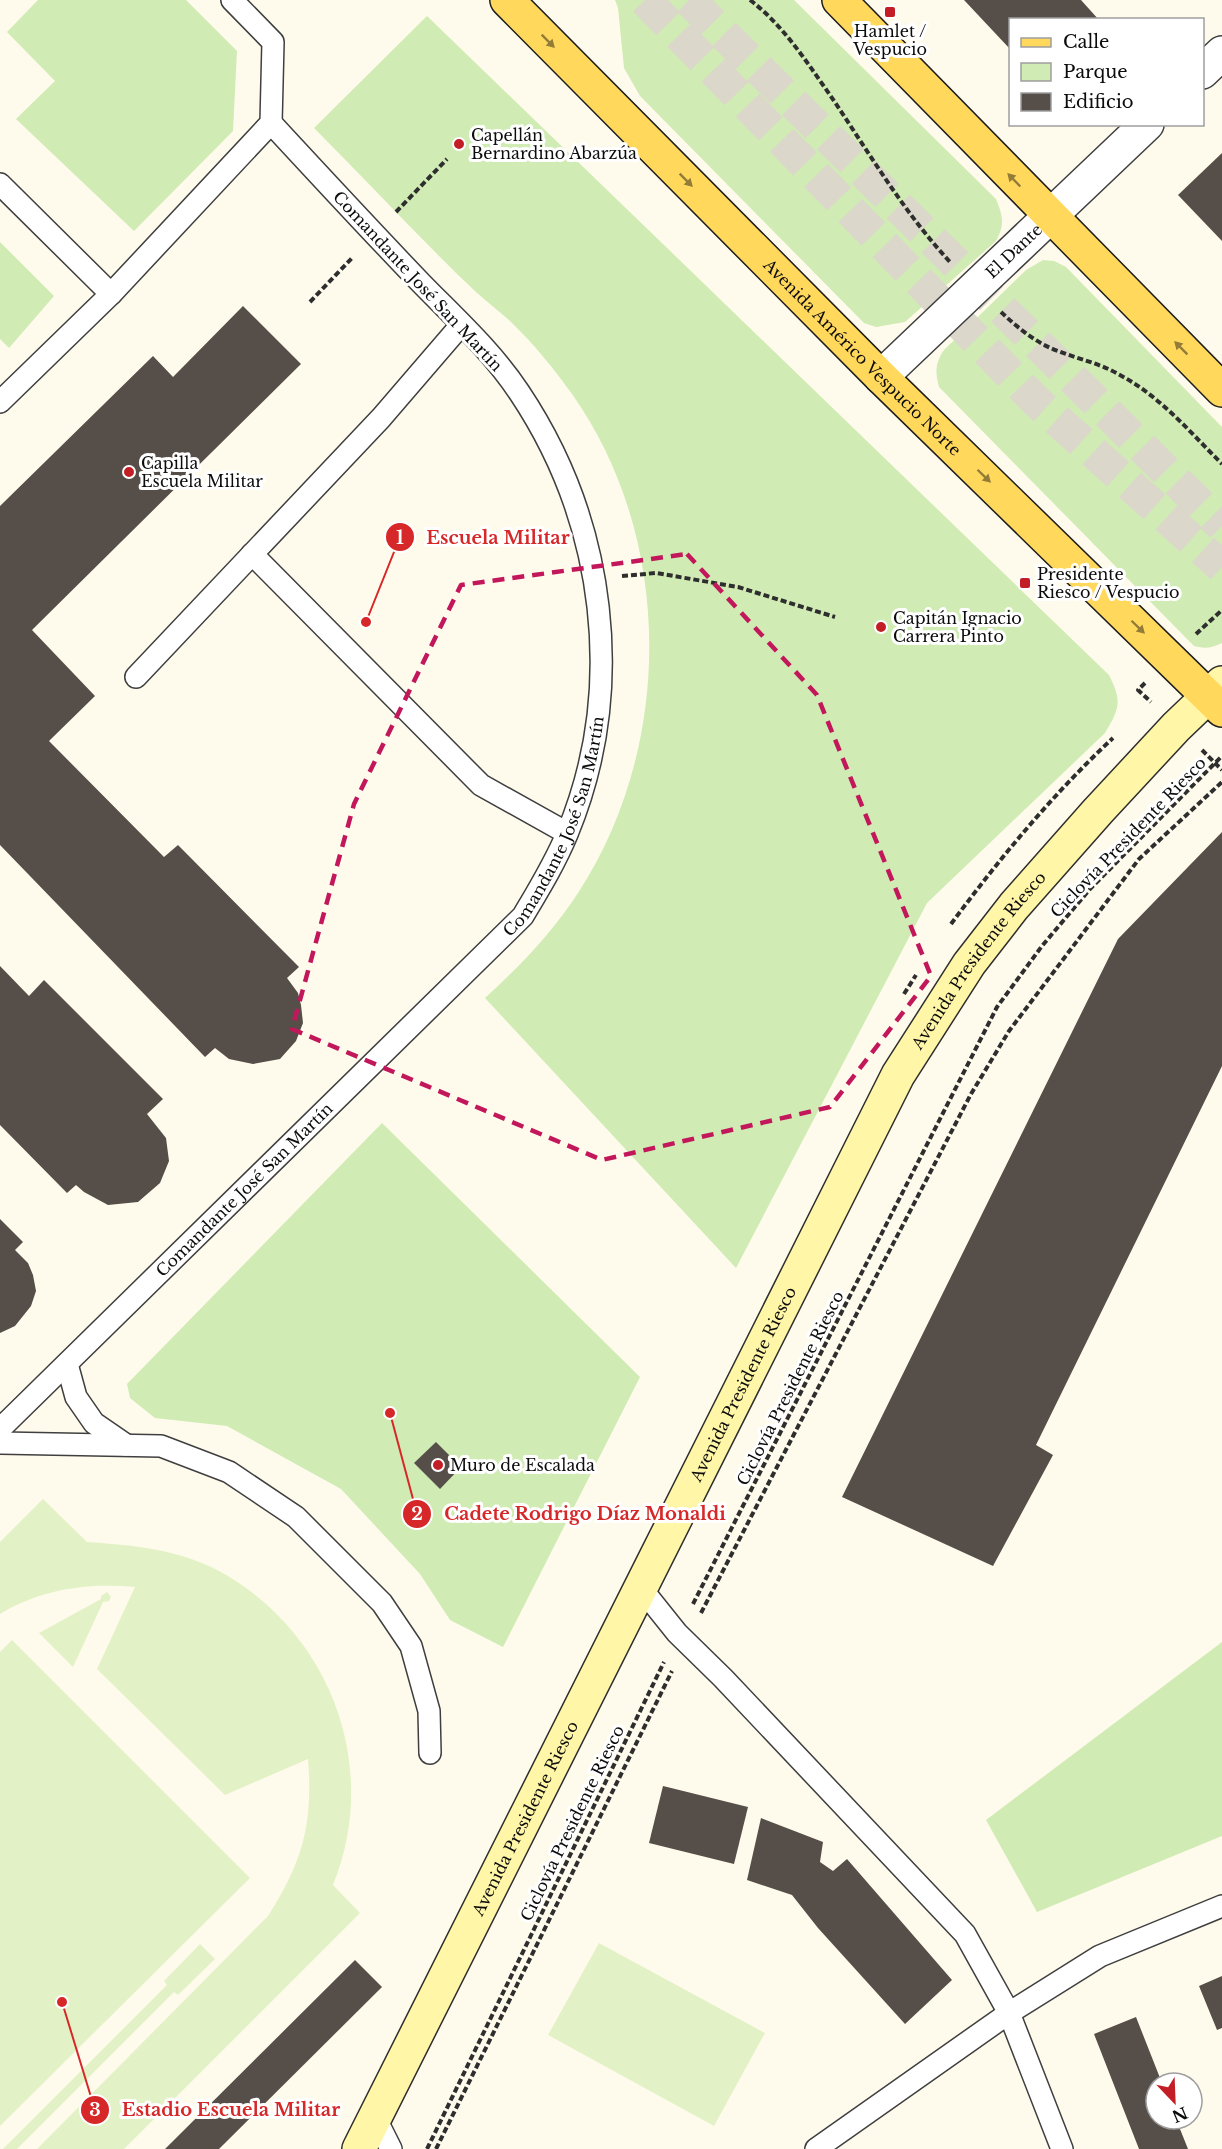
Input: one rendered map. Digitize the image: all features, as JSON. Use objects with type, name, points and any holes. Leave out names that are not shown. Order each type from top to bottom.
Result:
[{"type":"main road","name":"Avenida Américo Vespucio Norte","points":[[507,0],[881,377],[1217,697]]},
{"type":"main road","points":[[839,0],[1222,390]]},
{"type":"main road","name":"Avenida Presidente Riesco","points":[[359,2149],[898,1075],[969,964],[1027,890],[1076,834],[1217,697]]},
{"type":"street","points":[[1204,71],[1222,53]]},
{"type":"street","name":"El Dante","points":[[881,377],[1145,126]]},
{"type":"lane","points":[[0,402],[111,294],[271,123],[273,42],[232,0]]},
{"type":"lane","name":"Comandante José San Martín","points":[[0,1429],[523,916],[548,876],[567,833],[584,783],[597,723],[601,682],[601,631],[595,579],[584,530],[571,490],[545,434],[518,390],[486,350],[271,123]]},
{"type":"lane","points":[[0,184],[111,294]]},
{"type":"lane","points":[[136,677],[381,418],[461,325]]},
{"type":"lane","points":[[252,554],[481,786],[567,833]]},
{"type":"lane","points":[[67,1364],[76,1397],[94,1423],[126,1445]]},
{"type":"lane","points":[[0,1443],[161,1446],[229,1472],[296,1517],[382,1603],[411,1646],[429,1711],[430,1754]]},
{"type":"lane","points":[[640,1588],[682,1638],[723,1678],[965,1934],[1009,2013],[1062,2149]]},
{"type":"lane","points":[[816,2149],[1009,2013],[1100,1956],[1222,1906]]},
{"type":"lane","points":[[375,2118],[391,2149]]},
{"type":"path","points":[[310,302],[447,159]]},
{"type":"path","points":[[595,579],[656,573],[738,587],[835,617]]},
{"type":"path","name":"Ciclovía Presidente Riesco","points":[[427,2149],[998,1007],[1042,946],[1090,889],[1222,756]]},
{"type":"path","points":[[1215,763],[1222,770]]},
{"type":"path","points":[[436,2149],[682,1638],[966,1105],[1008,1031],[1140,859],[1222,782]]},
{"type":"highlighted area","points":[[687,554],[817,695],[931,976],[830,1107],[602,1160],[292,1029],[354,804],[461,585]]},
{"type":"green space","points":[[38,0],[186,0],[237,51],[233,131],[134,231],[16,119],[55,81],[7,32]]},
{"type":"green space","points":[[615,0],[794,0],[996,199],[1002,220],[996,241],[905,322],[876,327],[864,323],[640,96],[624,68],[618,8]]},
{"type":"green space","points":[[427,16],[1109,675],[1116,692],[1118,704],[1105,733],[927,903],[736,1268],[485,998],[523,961],[557,922],[578,893],[609,835],[632,773],[645,708],[649,642],[644,576],[629,512],[605,451],[572,394],[519,330],[455,272],[314,128]]},
{"type":"green space","points":[[0,242],[54,296],[9,348],[0,339]]},
{"type":"green space","points":[[1043,260],[1054,261],[1066,267],[1222,427],[1222,643],[1218,645],[1205,648],[1194,646],[939,387],[937,368],[944,350],[1026,270]]},
{"type":"green space","points":[[382,1123],[640,1377],[503,1647],[450,1620],[420,1574],[341,1489],[227,1426],[155,1418],[130,1398],[127,1384]]},
{"type":"green space","points":[[43,1499],[87,1542],[154,1549],[187,1558],[219,1571],[258,1597],[291,1629],[317,1666],[336,1707],[348,1750],[351,1795],[346,1840],[333,1885],[360,1913],[124,2149],[37,2149],[268,1916],[290,1877],[303,1841],[309,1803],[308,1759],[225,1795],[97,1669],[135,1587],[82,1587],[49,1593],[16,1605],[0,1614],[0,1542]]},
{"type":"green space","points":[[107,1592],[111,1597],[109,1601],[103,1602],[73,1667],[39,1633],[101,1599],[101,1596]]},
{"type":"green space","points":[[12,1640],[250,1878],[0,2126],[0,1652]]},
{"type":"green space","points":[[1222,1642],[1222,1836],[1037,1912],[986,1820]]},
{"type":"green space","points":[[599,1943],[765,2033],[714,2126],[548,2035]]},
{"type":"green space","points":[[200,1944],[215,1959],[178,1995],[174,1992],[17,2149],[3,2149],[167,1985],[164,1981]]},
{"type":"building","points":[[964,0],[1081,0],[1097,18],[1009,18],[1009,48]]},
{"type":"building","points":[[1222,153],[1222,241],[1178,195]]},
{"type":"building","points":[[243,306],[301,364],[32,630],[95,696],[49,741],[164,857],[178,845],[299,967],[287,978],[298,993],[301,1005],[303,1023],[296,1041],[280,1059],[253,1064],[229,1059],[215,1048],[205,1057],[0,845],[0,506],[153,356],[173,377]]},
{"type":"building","points":[[1222,832],[1222,1066],[1036,1445],[1053,1455],[993,1566],[842,1497],[1118,939]]},
{"type":"building","points":[[0,966],[29,996],[44,980],[163,1099],[147,1114],[166,1138],[169,1161],[160,1183],[138,1202],[108,1205],[76,1185],[67,1193],[0,1125]]},
{"type":"building","points":[[0,1219],[23,1242],[15,1250],[28,1263],[36,1291],[31,1306],[15,1326],[0,1333]]},
{"type":"building","name":"Muro de Escalada","points":[[436,1442],[461,1467],[440,1489],[414,1463]]},
{"type":"building","points":[[663,1786],[748,1807],[734,1864],[649,1843]]},
{"type":"building","points":[[761,1818],[823,1842],[820,1862],[833,1871],[847,1859],[952,1980],[905,2024],[818,1928],[792,1895],[747,1880]]},
{"type":"building","points":[[355,1960],[382,1987],[219,2149],[165,2149]]},
{"type":"building","points":[[1222,1976],[1222,2028],[1217,2030],[1199,1986]]},
{"type":"building","points":[[1136,2017],[1157,2071],[1144,2071],[1144,2131],[1181,2131],[1188,2149],[1139,2149],[1094,2034]]},
{"type":"tunnel","points":[[645,0],[1037,402],[1222,567]]},
{"type":"tunnel","points":[[689,0],[1222,526]]},
{"type":"place","name":"Hamlet / Vespucio","points":[[890,12]]},
{"type":"place","name":"Capellán Bernardino Abarzúa","points":[[459,144]]},
{"type":"place","name":"Capilla Escuela Militar","points":[[129,472]]},
{"type":"place","name":"Presidente Riesco / Vespucio","points":[[1025,583]]},
{"type":"place","name":"Escuela Militar","points":[[366,622]]},
{"type":"place","name":"Capitán Ignacio Carrera Pinto","points":[[881,627]]},
{"type":"place","name":"Cadete Rodrigo Díaz Monaldi","points":[[390,1413]]},
{"type":"place","name":"Muro de Escalada","points":[[438,1465]]},
{"type":"place","name":"Estadio Escuela Militar","points":[[62,2002]]}]
